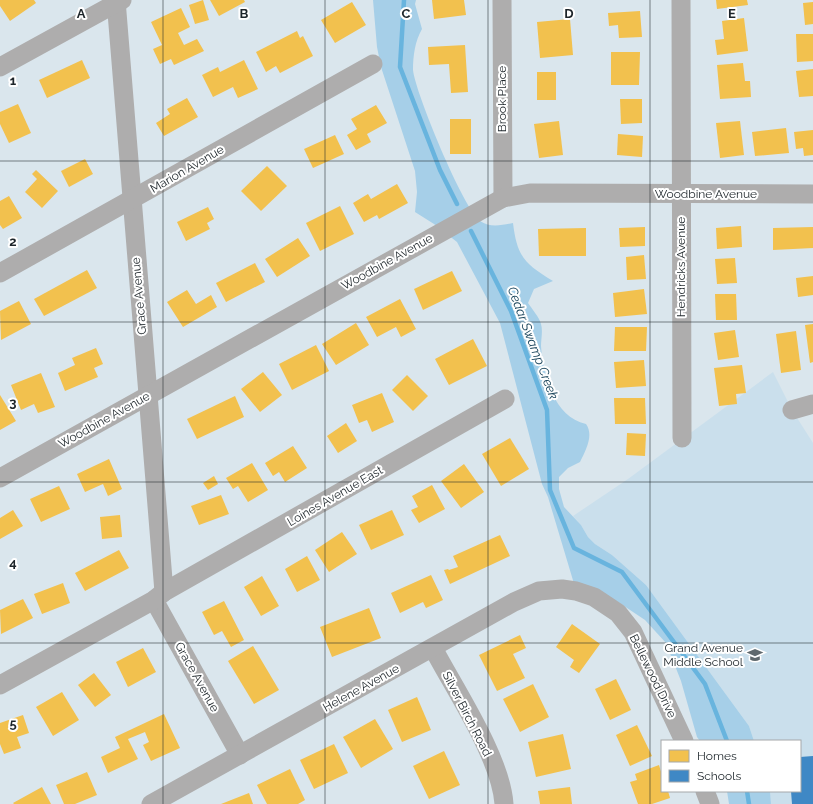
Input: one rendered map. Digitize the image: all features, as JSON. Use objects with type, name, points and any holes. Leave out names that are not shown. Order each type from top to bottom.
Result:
[{"type":"street","name":"Brook Place","points":[[502,0],[503,198]]},
{"type":"street","name":"Hendricks Avenue","points":[[681,0],[682,438]]},
{"type":"street","points":[[0,68],[118,1]]},
{"type":"street","name":"Grace Avenue","points":[[118,1],[148,396],[159,596],[240,755]]},
{"type":"street","name":"Marion Avenue","points":[[0,273],[373,64]]},
{"type":"street","name":"Woodbine Avenue","points":[[0,478],[503,198],[530,193],[813,194]]},
{"type":"street","name":"Loines Avenue East","points":[[0,685],[505,399]]},
{"type":"street","points":[[792,410],[813,404]]},
{"type":"street","name":"Helene Avenue","points":[[151,804],[514,602],[539,591],[562,589],[576,591]]},
{"type":"street","name":"Bellewood Drive","points":[[576,591],[594,597],[618,613],[633,632],[684,740]]},
{"type":"street","name":"Silver Birch Road","points":[[432,648],[485,744],[499,780],[504,804]]},
{"type":"street","points":[[705,792],[710,804]]},
{"type":"shaded area","points":[[373,0],[416,0],[415,4],[422,29],[415,49],[413,70],[431,125],[452,174],[463,196],[480,221],[488,225],[513,223],[517,244],[524,258],[536,270],[553,281],[534,289],[528,303],[541,324],[542,357],[544,369],[552,393],[558,404],[566,413],[575,420],[586,424],[589,433],[585,453],[580,462],[568,468],[559,477],[559,489],[564,507],[581,525],[588,537],[595,544],[612,555],[646,585],[749,726],[754,740],[699,740],[697,737],[681,681],[666,643],[645,620],[618,602],[575,587],[548,497],[542,484],[500,323],[457,242],[434,224],[415,212],[417,192],[415,171],[381,67],[377,47]]},
{"type":"shaded area","name":"Grand Avenue Middle School","points":[[773,372],[792,410],[813,443],[813,804],[771,804],[770,792],[801,792],[801,740],[754,740],[749,726],[646,585],[612,555],[595,544],[573,516],[628,479]]},
{"type":"shaded area","points":[[727,792],[770,792],[771,804],[729,804]]},
{"type":"building: Homes","points":[[0,0],[34,0],[36,3],[10,21],[0,6]]},
{"type":"building: Homes","points":[[203,0],[209,20],[195,24],[189,5]]},
{"type":"building: Homes","points":[[210,0],[244,0],[245,2],[219,16]]},
{"type":"building: Homes","points":[[432,0],[464,0],[466,15],[434,19]]},
{"type":"building: Homes","points":[[716,0],[747,0],[748,5],[717,9]]},
{"type":"building: Homes","points":[[352,2],[366,25],[335,43],[321,20]]},
{"type":"building: Homes","points":[[813,2],[813,24],[805,25],[803,3]]},
{"type":"building: Homes","points":[[181,8],[190,27],[178,33],[184,45],[197,39],[204,51],[174,65],[171,59],[160,64],[153,49],[162,45],[151,22]]},
{"type":"building: Homes","points":[[640,11],[642,37],[619,38],[618,25],[609,26],[608,13]]},
{"type":"building: Homes","points":[[744,18],[748,51],[717,55],[715,40],[724,39],[722,21]]},
{"type":"building: Homes","points":[[570,19],[573,55],[540,58],[537,22]]},
{"type":"building: Homes","points":[[297,31],[300,38],[303,36],[313,56],[280,73],[276,66],[266,72],[256,52]]},
{"type":"building: Homes","points":[[796,34],[813,34],[813,61],[797,62]]},
{"type":"building: Homes","points":[[465,45],[468,92],[451,93],[449,64],[429,65],[428,47]]},
{"type":"building: Homes","points":[[611,52],[640,52],[639,85],[611,85]]},
{"type":"building: Homes","points":[[82,60],[90,78],[47,98],[39,80]]},
{"type":"building: Homes","points":[[244,60],[258,89],[238,98],[233,87],[213,97],[202,75],[218,67],[220,72]]},
{"type":"building: Homes","points":[[743,63],[745,81],[750,81],[751,97],[720,99],[717,65]]},
{"type":"building: Homes","points":[[813,69],[813,96],[799,97],[796,71]]},
{"type":"building: Homes","points":[[537,72],[556,72],[556,100],[537,100]]},
{"type":"building: Homes","points":[[187,98],[198,117],[164,136],[156,123],[170,114],[167,109]]},
{"type":"building: Homes","points":[[620,99],[642,99],[642,123],[621,124]]},
{"type":"building: Homes","points":[[18,104],[31,133],[9,143],[0,124],[0,112]]},
{"type":"building: Homes","points":[[376,105],[387,123],[367,134],[371,142],[356,150],[347,135],[357,129],[351,119]]},
{"type":"building: Homes","points":[[450,119],[471,119],[471,154],[450,154]]},
{"type":"building: Homes","points":[[559,121],[563,155],[539,158],[534,124]]},
{"type":"building: Homes","points":[[740,121],[744,155],[720,158],[716,123]]},
{"type":"building: Homes","points":[[786,128],[789,153],[755,156],[752,132]]},
{"type":"building: Homes","points":[[813,130],[813,155],[804,156],[803,148],[796,149],[794,132]]},
{"type":"building: Homes","points":[[618,134],[643,136],[642,157],[617,155]]},
{"type":"building: Homes","points":[[335,135],[344,154],[313,168],[304,149]]},
{"type":"building: Homes","points":[[85,159],[93,174],[69,187],[61,171]]},
{"type":"building: Homes","points":[[267,166],[287,186],[261,211],[241,191]]},
{"type":"building: Homes","points":[[36,170],[58,191],[42,208],[25,192],[37,179],[32,174]]},
{"type":"building: Homes","points":[[397,184],[408,203],[379,219],[377,215],[364,222],[353,203],[368,194],[371,199]]},
{"type":"building: Homes","points":[[9,196],[22,218],[3,229],[0,225],[0,201]]},
{"type":"building: Homes","points":[[340,206],[354,234],[320,251],[306,223]]},
{"type":"building: Homes","points":[[208,207],[214,219],[207,223],[210,229],[186,241],[177,222]]},
{"type":"building: Homes","points":[[741,226],[742,247],[717,249],[716,228]]},
{"type":"building: Homes","points":[[645,227],[645,246],[620,247],[619,228]]},
{"type":"building: Homes","points":[[813,227],[813,248],[773,250],[773,228]]},
{"type":"building: Homes","points":[[586,228],[586,256],[539,256],[538,229]]},
{"type":"building: Homes","points":[[298,238],[310,256],[277,277],[265,259]]},
{"type":"building: Homes","points":[[644,255],[646,279],[627,280],[626,257]]},
{"type":"building: Homes","points":[[735,258],[737,283],[717,284],[715,259]]},
{"type":"building: Homes","points":[[255,263],[265,282],[226,302],[216,283]]},
{"type":"building: Homes","points":[[87,270],[97,288],[44,316],[34,299]]},
{"type":"building: Homes","points":[[452,271],[462,291],[423,310],[414,289]]},
{"type":"building: Homes","points":[[813,276],[813,295],[798,297],[796,278]]},
{"type":"building: Homes","points":[[644,289],[647,314],[615,317],[613,293]]},
{"type":"building: Homes","points":[[187,290],[196,304],[211,295],[217,307],[183,327],[167,302]]},
{"type":"building: Homes","points":[[715,294],[736,294],[737,320],[716,320]]},
{"type":"building: Homes","points":[[400,299],[416,329],[401,337],[396,327],[377,337],[366,317]]},
{"type":"building: Homes","points":[[19,301],[31,324],[1,340],[0,311]]},
{"type":"building: Homes","points":[[356,323],[369,345],[336,365],[322,344]]},
{"type":"building: Homes","points":[[813,324],[813,362],[810,363],[805,325]]},
{"type":"building: Homes","points":[[615,327],[647,327],[646,351],[614,351]]},
{"type":"building: Homes","points":[[735,330],[739,357],[718,360],[714,333]]},
{"type":"building: Homes","points":[[796,331],[801,370],[781,373],[776,334]]},
{"type":"building: Homes","points":[[473,339],[487,366],[449,385],[435,359]]},
{"type":"building: Homes","points":[[316,345],[329,371],[292,390],[279,364]]},
{"type":"building: Homes","points":[[96,348],[103,364],[94,368],[98,377],[65,391],[58,373],[75,365],[72,358]]},
{"type":"building: Homes","points":[[644,360],[646,386],[616,388],[614,362]]},
{"type":"building: Homes","points":[[742,365],[746,393],[736,394],[737,404],[719,406],[714,368]]},
{"type":"building: Homes","points":[[263,372],[282,395],[260,412],[241,389]]},
{"type":"building: Homes","points":[[41,373],[55,407],[38,413],[34,404],[21,410],[11,385]]},
{"type":"building: Homes","points":[[407,375],[428,396],[413,411],[392,390]]},
{"type":"building: Homes","points":[[382,393],[394,422],[372,432],[367,420],[359,423],[352,405]]},
{"type":"building: Homes","points":[[0,395],[16,421],[0,430]]},
{"type":"building: Homes","points":[[235,396],[244,417],[197,439],[187,419]]},
{"type":"building: Homes","points":[[614,398],[645,398],[646,424],[615,424]]},
{"type":"building: Homes","points":[[346,423],[357,441],[338,453],[327,436]]},
{"type":"building: Homes","points":[[627,433],[646,434],[645,456],[626,455]]},
{"type":"building: Homes","points":[[510,438],[529,469],[501,486],[482,454]]},
{"type":"building: Homes","points":[[293,446],[307,468],[285,482],[279,472],[273,476],[265,463]]},
{"type":"building: Homes","points":[[109,459],[122,489],[108,496],[103,484],[85,492],[77,474]]},
{"type":"building: Homes","points":[[252,463],[268,490],[248,502],[238,486],[233,489],[226,478]]},
{"type":"building: Homes","points":[[464,464],[484,492],[461,508],[441,481]]},
{"type":"building: Homes","points":[[214,476],[218,484],[208,490],[203,483]]},
{"type":"building: Homes","points":[[432,485],[445,509],[419,523],[411,510],[418,507],[412,496]]},
{"type":"building: Homes","points":[[59,486],[70,509],[41,522],[30,499]]},
{"type":"building: Homes","points":[[221,495],[229,514],[199,525],[191,506]]},
{"type":"building: Homes","points":[[13,510],[23,526],[0,539],[0,518]]},
{"type":"building: Homes","points":[[392,510],[404,535],[371,550],[359,525]]},
{"type":"building: Homes","points":[[120,515],[122,537],[102,539],[100,517]]},
{"type":"building: Homes","points":[[342,532],[357,554],[329,572],[315,550]]},
{"type":"building: Homes","points":[[500,535],[510,556],[450,584],[444,570],[458,567],[453,556]]},
{"type":"building: Homes","points":[[119,550],[129,568],[85,591],[75,573]]},
{"type":"building: Homes","points":[[307,556],[320,580],[297,592],[285,569]]},
{"type":"building: Homes","points":[[431,575],[443,600],[426,608],[423,602],[400,613],[391,593]]},
{"type":"building: Homes","points":[[262,576],[279,606],[261,616],[244,587]]},
{"type":"building: Homes","points":[[63,583],[70,603],[42,614],[34,594]]},
{"type":"building: Homes","points":[[23,599],[33,618],[1,634],[0,610]]},
{"type":"building: Homes","points":[[224,601],[244,640],[231,647],[222,631],[214,635],[202,612]]},
{"type":"building: Homes","points":[[369,608],[381,638],[332,657],[320,627]]},
{"type":"building: Homes","points":[[572,624],[600,644],[579,673],[570,667],[574,660],[556,647]]},
{"type":"building: Homes","points":[[520,635],[526,648],[513,654],[525,678],[497,691],[479,655]]},
{"type":"building: Homes","points":[[253,646],[279,690],[254,704],[228,661]]},
{"type":"building: Homes","points":[[143,648],[156,672],[128,687],[116,662]]},
{"type":"building: Homes","points":[[94,673],[111,695],[95,707],[78,685]]},
{"type":"building: Homes","points":[[616,679],[631,710],[610,720],[595,689]]},
{"type":"building: Homes","points":[[533,684],[549,717],[520,732],[503,699]]},
{"type":"building: Homes","points":[[62,692],[79,720],[53,736],[36,707]]},
{"type":"building: Homes","points":[[417,697],[431,730],[402,742],[388,710]]},
{"type":"building: Homes","points":[[164,714],[180,748],[151,761],[143,745],[149,742],[145,732],[128,739],[138,759],[108,773],[101,757],[120,748],[115,737]]},
{"type":"building: Homes","points":[[23,715],[29,733],[17,737],[21,748],[4,754],[0,744],[0,723]]},
{"type":"building: Homes","points":[[375,719],[393,749],[361,768],[343,737]]},
{"type":"building: Homes","points":[[637,725],[652,756],[630,766],[616,735]]},
{"type":"building: Homes","points":[[563,734],[571,769],[536,777],[528,742]]},
{"type":"building: Homes","points":[[334,744],[348,773],[314,789],[300,760]]},
{"type":"building: Homes","points":[[444,751],[460,785],[429,799],[413,766]]},
{"type":"building: Homes","points":[[659,765],[661,772],[661,792],[668,792],[670,798],[652,804],[638,804],[630,782],[637,780],[635,774]]},
{"type":"building: Homes","points":[[290,769],[305,800],[298,804],[267,804],[257,785]]},
{"type":"building: Homes","points":[[87,772],[97,795],[75,804],[64,804],[56,785]]},
{"type":"building: Homes","points":[[42,787],[51,804],[13,803]]},
{"type":"building: Homes","points":[[570,787],[572,804],[540,804],[538,791]]},
{"type":"building: Homes","points":[[249,793],[253,804],[221,804]]},
{"type":"building: Schools","points":[[813,756],[813,804],[792,804],[791,792],[801,792],[801,757]]},
{"type":"waterway","name":"Cedar Swamp Creek","points":[[404,0],[400,67],[440,170],[457,204]]},
{"type":"waterway","name":"Cedar Swamp Creek","points":[[471,231],[511,311],[547,410],[550,490],[574,548],[622,572],[705,684],[727,740]]},
{"type":"waterway","name":"Cedar Swamp Creek","points":[[747,792],[749,804]]},
{"type":"place","name":"Grand Avenue Middle School","points":[[755,655]]}]
